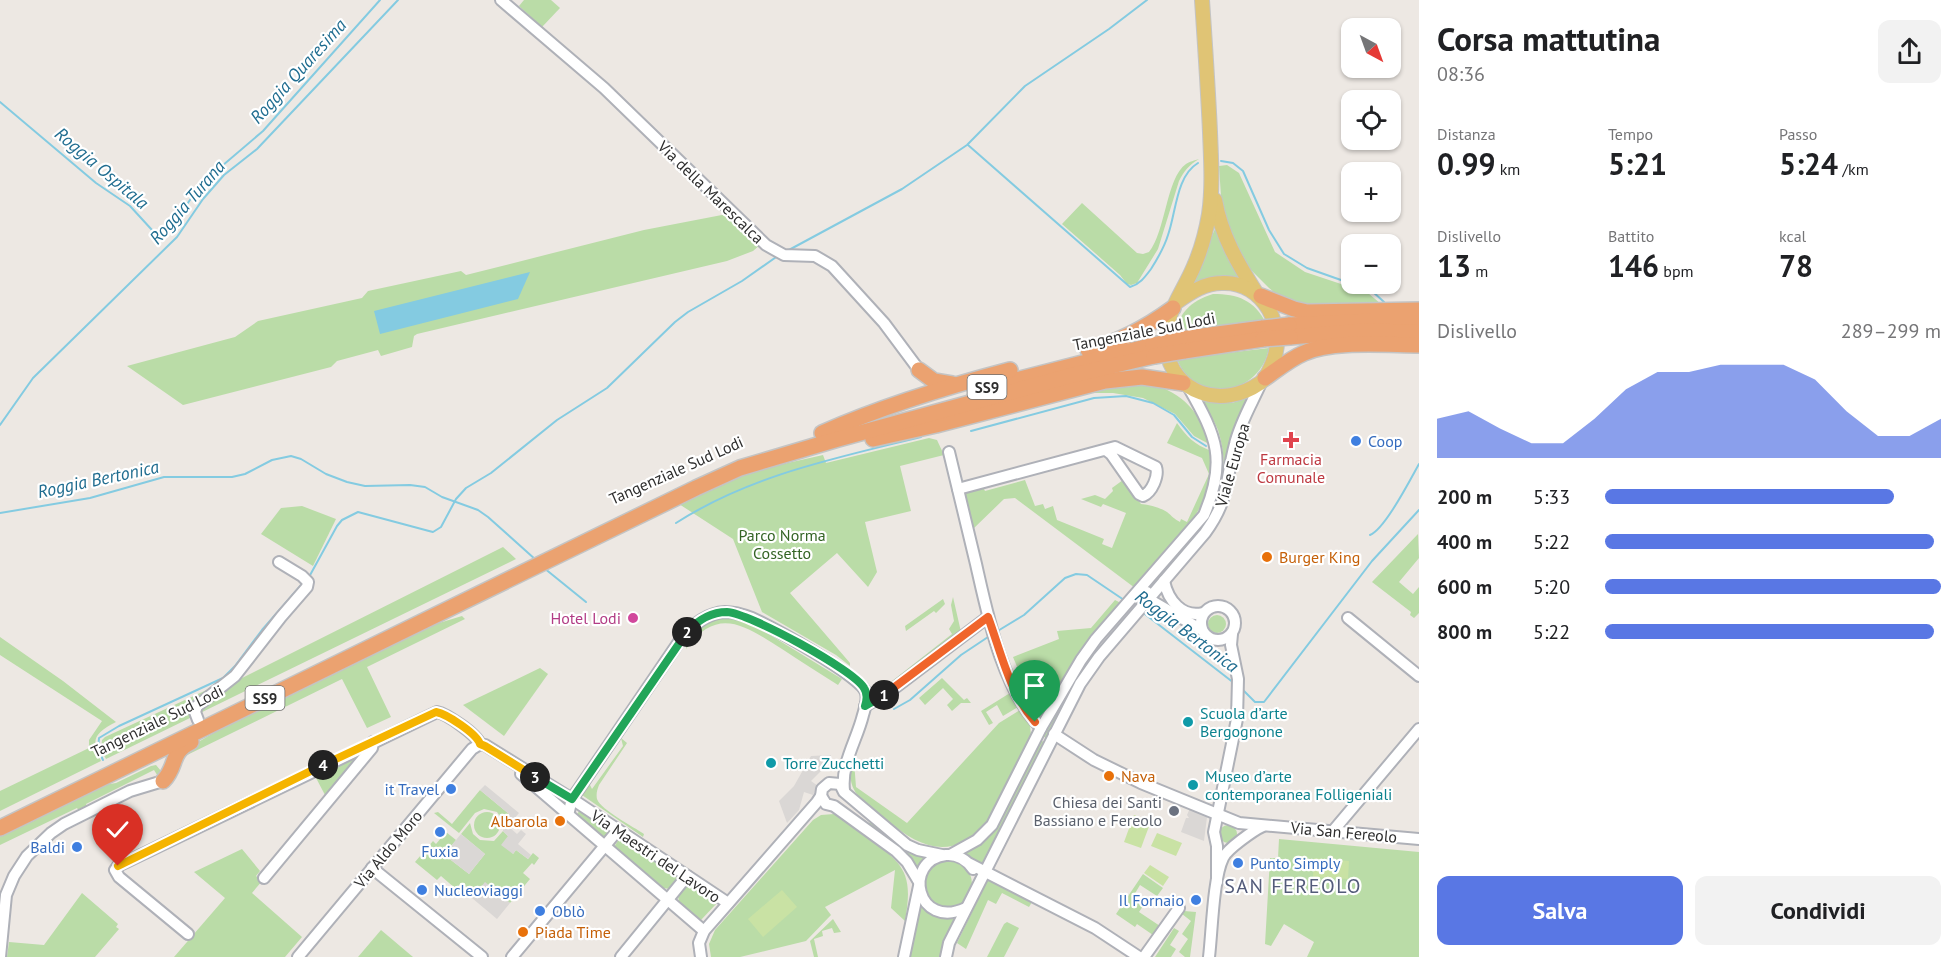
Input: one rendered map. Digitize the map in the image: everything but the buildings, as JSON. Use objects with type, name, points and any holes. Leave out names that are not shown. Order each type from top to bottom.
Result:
[{"type":"highway","points":[[1259,295],[1307,312],[1419,310]]},
{"type":"highway","points":[[822,433],[863,415],[955,384],[1101,347],[1123,339],[1152,323],[1175,305]]},
{"type":"highway","name":"Tangenziale Sud Lodi","points":[[547,556],[721,466],[767,449],[1052,369],[1263,333],[1371,321],[1419,321]]},
{"type":"highway","name":"SS9","points":[[1289,331],[1419,332]]},
{"type":"highway","points":[[1263,381],[1305,352],[1339,346],[1419,345]]},
{"type":"highway","name":"Tangenziale Sud Lodi","points":[[0,818],[198,720],[740,468],[1154,351]]},
{"type":"highway","points":[[911,398],[917,387],[919,370],[934,381],[955,384]]},
{"type":"highway","points":[[838,439],[860,441],[896,434],[1105,381],[1142,377],[1186,386]]},
{"type":"highway","name":"Tangenziale Sud Lodi","points":[[0,828],[526,566]]},
{"type":"highway","points":[[163,782],[179,750],[210,733],[220,720]]},
{"type":"highway","points":[[100,779],[118,777],[153,761],[159,763],[165,770],[163,782]]},
{"type":"main road","points":[[1202,0],[1212,179],[1218,219],[1226,240],[1275,322],[1278,340],[1275,358],[1263,381],[1242,392],[1223,396],[1204,394],[1186,386],[1173,369],[1166,347],[1166,332],[1175,305],[1194,267],[1204,238],[1212,179]]},
{"type":"main road","points":[[1175,305],[1194,291],[1224,282],[1238,285],[1259,295]]},
{"type":"street","name":"Via della Marescalca","points":[[501,0],[604,88],[766,245],[781,254],[815,255],[832,266],[884,323],[919,370]]},
{"type":"street","name":"Viale Europa","points":[[946,957],[949,943],[977,885],[1072,696],[1087,672],[1206,533],[1217,516],[1225,497],[1237,438],[1263,381]]},
{"type":"street","name":"Viale Europa","points":[[1142,606],[1147,590],[1204,515],[1218,469],[1213,436],[1204,414],[1186,386]]},
{"type":"street","points":[[958,489],[1106,450],[1118,448],[1156,466],[1157,475],[1147,494],[1143,496],[1139,494],[1106,450]]},
{"type":"street","points":[[949,452],[988,617],[1020,700],[1029,715],[1041,728]]},
{"type":"street","name":"Viale Europa","points":[[904,957],[924,868],[935,858],[978,840],[992,825],[1041,728],[1081,660],[1193,529]]},
{"type":"street","points":[[198,720],[195,712],[197,705],[235,676],[281,617],[308,587],[307,580],[279,562]]},
{"type":"street","points":[[1164,581],[1167,591],[1179,608],[1191,614],[1203,613]]},
{"type":"street","points":[[1229,818],[1223,793],[1235,733],[1238,685],[1235,663],[1231,645],[1236,621],[1228,608],[1218,605],[1207,609],[1201,618],[1202,630],[1205,635],[1227,649],[1235,663]]},
{"type":"street","points":[[1142,606],[1202,630]]},
{"type":"street","points":[[568,815],[572,799],[660,669],[694,624],[712,614],[732,613],[752,618],[801,644],[861,685],[866,694],[865,706],[858,735],[844,771],[842,801],[828,802],[803,817],[704,931],[699,943],[701,957]]},
{"type":"street","points":[[865,706],[888,693],[988,617]]},
{"type":"street","points":[[1348,618],[1419,676]]},
{"type":"street","points":[[1216,640],[1222,640],[1232,634]]},
{"type":"street","name":"Via Maestri del Lavoro","points":[[373,742],[433,712],[440,712],[476,737],[480,744],[572,799],[728,903]]},
{"type":"street","points":[[1332,831],[1419,729]]},
{"type":"street","points":[[1054,734],[1094,760],[1131,779],[1229,818],[1244,831],[1238,844],[1224,857],[1217,882]]},
{"type":"street","points":[[264,878],[372,748],[373,742]]},
{"type":"street","points":[[188,934],[119,877],[116,872],[118,866],[373,742]]},
{"type":"street","name":"Via Aldo Moro","points":[[298,957],[472,749],[480,744]]},
{"type":"street","points":[[851,750],[829,783],[822,789],[828,802],[896,851],[907,862],[919,884],[924,901],[936,911],[951,913],[966,908]]},
{"type":"street","name":"Via Maestri del Lavoro","points":[[494,751],[704,931]]},
{"type":"street","points":[[0,957],[6,895],[14,876],[27,856],[64,824],[130,791],[163,782]]},
{"type":"street","points":[[829,783],[837,783],[907,845],[918,850],[957,856],[1095,928],[1139,957]]},
{"type":"street","points":[[1209,957],[1217,882],[1214,832],[1215,827],[1229,818]]},
{"type":"street","name":"Via San Fereolo","points":[[1229,818],[1270,825],[1414,838]]},
{"type":"street","name":"Via San Fereolo","points":[[1238,844],[1252,831],[1270,825]]},
{"type":"street","points":[[1414,838],[1419,827]]},
{"type":"street","points":[[512,957],[618,830]]},
{"type":"street","points":[[1216,842],[1224,848],[1238,844]]},
{"type":"street","points":[[970,864],[974,870],[977,885]]},
{"type":"street","points":[[372,868],[482,957]]},
{"type":"street","points":[[621,957],[687,876]]},
{"type":"street","points":[[1144,957],[1179,908]]},
{"type":"green space","points":[[524,0],[551,0],[560,8],[542,27],[519,6]]},
{"type":"green space","points":[[1199,159],[1187,168],[1179,181],[1158,249],[1137,283],[1127,284],[1120,275],[1062,224],[1082,203],[1137,253],[1149,252],[1155,243],[1170,192],[1179,171],[1186,164]]},
{"type":"green space","points":[[1227,165],[1239,173],[1275,252],[1305,272],[1341,284],[1341,294],[1369,294],[1381,304],[1318,309],[1282,299],[1269,288],[1243,262],[1222,212],[1219,166]]},
{"type":"green space","points":[[727,214],[760,245],[753,251],[727,261],[417,334],[414,336],[412,347],[381,356],[378,350],[337,361],[331,367],[183,405],[127,366],[235,337],[258,321],[362,298],[368,291],[461,271],[466,275],[644,230]]},
{"type":"green space","points":[[1215,229],[1224,251],[1244,281],[1193,287],[1191,284]]},
{"type":"green space","points":[[1213,294],[1230,295],[1244,300],[1256,309],[1266,323],[1173,337],[1187,309]]},
{"type":"green space","points":[[1269,348],[1263,364],[1253,377],[1241,385],[1226,389],[1212,389],[1198,384],[1186,374],[1177,359]]},
{"type":"green space","points":[[1152,384],[1172,393],[1189,405],[1201,422],[1209,444],[1194,436],[1175,414],[1143,398],[1113,393],[1083,393],[1115,386]]},
{"type":"green space","points":[[1250,397],[1231,441],[1220,499],[1210,518],[1175,563],[1178,555],[1210,513],[1222,483],[1223,449],[1218,430],[1204,401],[1232,403]]},
{"type":"green space","points":[[1177,423],[1191,440],[1211,451],[1212,474],[1208,490],[1192,521],[1135,588],[1015,498],[1004,499],[973,529],[966,493],[983,487],[985,491],[1025,480],[1035,506],[1043,504],[1045,509],[1053,506],[1057,520],[1104,539],[1102,544],[1112,548],[1126,513],[1081,499],[1095,495],[1105,499],[1113,491],[1112,488],[1123,480],[1141,504],[1161,509],[1180,522],[1181,519],[1187,522],[1209,474],[1202,458],[1167,443]]},
{"type":"green space","name":"Parco Norma Cossetto","points":[[929,438],[937,440],[944,455],[900,466],[911,511],[865,522],[877,572],[868,587],[837,553],[790,593],[850,663],[850,666],[836,655],[762,612],[733,539],[679,504],[752,471],[823,455],[826,463]]},
{"type":"green space","points":[[302,506],[336,519],[313,566],[261,534],[281,508]]},
{"type":"green space","points":[[1418,534],[1419,558],[1399,582],[1413,594],[1419,587],[1419,613],[1414,618],[1410,615],[1411,612],[1372,582]]},
{"type":"green space","points":[[503,547],[516,559],[106,759],[101,750],[102,740],[105,737],[213,687],[238,680]]},
{"type":"green space","points":[[953,597],[961,632],[884,690],[878,686],[877,684],[882,680],[887,685],[952,634],[949,629],[954,621],[951,605]]},
{"type":"green space","points":[[943,599],[945,604],[936,613],[934,611],[906,631],[905,626]]},
{"type":"green space","points":[[1115,600],[1121,603],[1072,665],[1057,688],[1044,716],[1038,716],[1024,698],[1029,695],[1013,657],[1059,639],[1057,631],[1091,628]]},
{"type":"green space","points":[[1217,615],[1223,618],[1226,624],[1223,630],[1217,633],[1211,630],[1208,624],[1211,618]]},
{"type":"green space","points":[[462,616],[465,619],[367,667],[391,717],[367,728],[342,679],[183,757],[192,746],[226,723],[430,623],[439,623]]},
{"type":"green space","points":[[727,617],[749,622],[842,679],[838,685],[756,633],[732,624],[709,627],[698,635],[686,649],[691,636],[700,626]]},
{"type":"green space","points":[[1113,634],[1064,703],[1047,739],[1043,736],[1065,697],[1089,660]]},
{"type":"green space","points":[[0,637],[116,722],[96,737],[96,747],[101,761],[0,811],[0,791],[89,748],[89,740],[102,721],[0,655]]},
{"type":"green space","points":[[540,668],[548,674],[504,736],[463,705]]},
{"type":"green space","points":[[942,678],[964,700],[967,698],[971,703],[961,703],[952,711],[947,705],[953,699],[943,688],[925,705],[919,698]]},
{"type":"green space","points":[[1010,693],[1018,707],[1003,716],[997,705],[986,712],[993,723],[989,725],[981,711]]},
{"type":"green space","points":[[1020,710],[1030,725],[1031,735],[987,823],[961,843],[948,847],[936,847],[911,838],[864,803],[853,788],[851,771],[854,761],[856,787],[907,823],[999,723]]},
{"type":"green space","points":[[621,738],[627,743],[599,785],[597,799],[611,813],[644,834],[643,837],[582,795],[589,783],[592,789],[623,746]]},
{"type":"green space","points":[[1040,740],[1046,743],[983,866],[962,855],[988,838],[999,824]]},
{"type":"green space","points":[[355,757],[355,759],[325,795],[315,776]]},
{"type":"green space","points":[[156,765],[161,771],[159,778],[154,770],[86,804],[88,810],[81,814],[77,808],[0,845],[0,835],[104,785],[116,783]]},
{"type":"green space","points":[[480,790],[509,814],[503,821],[497,812],[484,809],[475,813],[459,833],[434,813],[438,812],[452,824]]},
{"type":"green space","points":[[580,809],[610,830],[606,838],[603,838],[577,815]]},
{"type":"green space","points":[[487,812],[496,816],[500,825],[496,834],[487,838],[478,834],[474,825],[478,816]]},
{"type":"green space","points":[[834,814],[846,820],[878,845],[903,870],[908,891],[905,921],[891,908],[895,870],[825,907],[831,915],[806,941],[740,957],[711,957],[709,944],[715,930],[813,820],[821,815]]},
{"type":"green space","points":[[1134,815],[1151,821],[1141,848],[1124,842]]},
{"type":"green space","points":[[870,822],[909,852],[927,858],[918,872],[868,825]]},
{"type":"green space","points":[[470,823],[473,834],[480,840],[494,841],[503,831],[508,836],[513,854],[516,850],[528,859],[533,853],[539,858],[523,873],[530,879],[510,903],[485,883],[472,898],[467,894],[470,890],[461,883],[456,889],[441,876],[437,880],[415,862],[433,841],[436,844],[446,832],[456,840],[447,851],[450,853],[447,857],[469,874],[485,854],[461,834]]},
{"type":"green space","points":[[1228,825],[1234,828],[1237,834],[1234,840],[1228,843],[1222,840],[1219,834],[1222,828]]},
{"type":"green space","points":[[1157,833],[1182,843],[1176,856],[1151,846]]},
{"type":"green space","points":[[619,839],[675,874],[677,879],[670,889],[663,888],[614,847]]},
{"type":"green space","points":[[1279,839],[1419,852],[1419,957],[1307,957],[1314,942],[1284,924],[1271,946],[1265,944],[1270,858],[1278,858]]},
{"type":"green space","points":[[242,849],[260,871],[256,876],[262,881],[252,893],[302,937],[285,957],[174,957],[225,898],[194,872]]},
{"type":"green space","points":[[1314,858],[1349,861],[1348,879],[1313,877]]},
{"type":"green space","points":[[943,860],[953,860],[965,867],[972,879],[972,889],[965,901],[953,908],[943,908],[928,897],[924,889],[924,879],[935,864]]},
{"type":"green space","points":[[1150,865],[1169,877],[1163,886],[1144,873]]},
{"type":"green space","points":[[1143,874],[1163,888],[1157,896],[1140,885],[1134,895],[1145,903],[1139,912],[1160,926],[1153,935],[1137,924],[1135,927],[1116,914]]},
{"type":"green space","points":[[988,879],[1032,902],[1029,907],[1002,893],[996,904],[988,900],[966,949],[957,943]]},
{"type":"green space","points":[[692,885],[717,903],[701,920],[679,902],[678,896],[686,887]]},
{"type":"green space","points":[[782,890],[797,907],[763,937],[748,919]]},
{"type":"green space","points":[[82,893],[118,924],[116,927],[119,929],[95,957],[7,957],[9,942],[44,945]]},
{"type":"green space","points":[[920,903],[957,916],[944,943],[941,957],[908,957]]},
{"type":"green space","points":[[1184,911],[1196,912],[1190,957],[1185,957],[1179,952],[1188,939],[1182,934],[1191,921],[1182,914]]},
{"type":"green space","points":[[833,919],[841,932],[834,933],[832,928],[822,931],[823,936],[814,939],[818,957],[814,957],[810,941]]},
{"type":"green space","points":[[1007,922],[1019,928],[1004,957],[987,957],[1004,924]]},
{"type":"green space","points":[[1174,928],[1179,931],[1170,945],[1176,949],[1171,957],[1155,957]]},
{"type":"green space","points":[[381,930],[413,957],[358,957]]},
{"type":"shaded area","points":[[831,755],[828,764],[811,781],[818,786],[813,795],[804,792],[799,810],[787,823],[779,801],[794,786],[811,756]]},
{"type":"shaded area","points":[[485,785],[519,813],[508,826],[517,834],[521,830],[526,834],[518,844],[531,855],[528,859],[516,850],[513,854],[501,845],[508,836],[503,831],[503,821],[509,814],[480,790]]},
{"type":"shaded area","points":[[1190,808],[1207,817],[1204,841],[1181,832],[1186,818],[1189,818],[1187,815]]},
{"type":"shaded area","points":[[461,834],[485,854],[469,874],[447,857],[450,854],[447,851]]},
{"type":"shaded area","points":[[485,882],[510,903],[497,919],[472,898]]},
{"type":"water","points":[[530,272],[518,299],[380,334],[374,311]]},
{"type":"waterway","name":"Roggia Ospitala","points":[[0,102],[96,183],[130,206],[152,230],[162,233],[202,183],[263,131],[380,0]]},
{"type":"waterway","name":"Roggia Turana","points":[[0,425],[33,378],[177,237],[203,199],[224,175],[257,149],[398,0]]},
{"type":"waterway","points":[[787,251],[902,189],[967,145],[1025,86],[1109,29],[1147,0]]},
{"type":"waterway","points":[[968,145],[1130,287],[1144,277],[1158,257],[1171,226],[1181,186],[1185,177],[1198,163]]},
{"type":"waterway","points":[[1221,161],[1233,163],[1243,171],[1269,230],[1284,254],[1307,268],[1372,291],[1384,302]]},
{"type":"waterway","points":[[309,577],[337,526],[342,520],[358,512],[433,532],[441,527],[456,499],[466,488],[491,473],[557,420],[607,388],[688,312],[742,281],[779,255]]},
{"type":"waterway","points":[[971,431],[1094,398],[1126,396],[1153,403],[1174,415],[1192,437],[1206,446]]},
{"type":"waterway","points":[[676,523],[705,506],[764,480],[826,461],[921,437]]},
{"type":"waterway","name":"Roggia Bertonica","points":[[0,513],[90,498],[164,477],[232,477],[245,474],[272,460],[291,456],[347,482],[365,486],[425,487],[442,497],[478,510],[536,560]]},
{"type":"waterway","points":[[1370,535],[1383,524],[1390,514],[1419,464]]},
{"type":"waterway","name":"Roggia Bertonica","points":[[1241,688],[1255,702],[1264,702],[1372,561],[1419,510]]},
{"type":"waterway","name":"Roggia Bertonica","points":[[544,568],[586,602]]},
{"type":"waterway","name":"Roggia Bertonica","points":[[996,632],[1024,615],[1065,578],[1076,574],[1087,575],[1124,600]]},
{"type":"waterway","points":[[103,760],[98,749],[99,738],[119,726],[223,678],[303,583]]},
{"type":"waterway","name":"Roggia Bertonica","points":[[1141,611],[1234,683]]},
{"type":"waterway","name":"Roggia Bertonica","points":[[894,709],[910,700],[961,655],[991,635]]},
{"type":"place","name":"Farmacia Comunale","points":[[1291,440]]},
{"type":"place","name":"Coop","points":[[1356,441]]},
{"type":"place","name":"Burger King","points":[[1267,557]]},
{"type":"place","name":"Hotel Lodi","points":[[633,618]]},
{"type":"place","name":"Scuola d’arte Bergognone","points":[[1188,722]]},
{"type":"place","name":"Torre Zucchetti","points":[[771,763]]},
{"type":"place","name":"Nava","points":[[1109,776]]},
{"type":"place","name":"Museo d’arte contemporanea Folligeniali","points":[[1193,785]]},
{"type":"place","name":"it Travel","points":[[451,789]]},
{"type":"place","name":"Chiesa dei Santi Bassiano e Fereolo","points":[[1174,811]]},
{"type":"place","name":"Albarola","points":[[560,821]]},
{"type":"place","name":"Fuxia","points":[[440,832]]},
{"type":"place","name":"Baldi","points":[[77,847]]},
{"type":"place","name":"Punto Simply","points":[[1238,863]]},
{"type":"place","name":"Nucleoviaggi","points":[[422,890]]},
{"type":"place","name":"Il Fornaio","points":[[1196,900]]},
{"type":"place","name":"Oblò","points":[[540,911]]},
{"type":"place","name":"Piada Time","points":[[523,932]]},
{"type":"district","name":"SAN FEREOLO","points":[[1293,886]]},
{"type":"route","points":[[118,866],[433,712],[440,712],[448,716],[476,737],[480,744],[572,799],[683,636],[694,624],[712,614],[726,612],[752,618],[801,644],[853,677],[865,689],[867,700],[865,706],[888,693],[988,617],[1013,686],[1023,706],[1035,722]]},
{"type":"water label","name":"Roggia Quaresima","points":[[298,71]]}]
